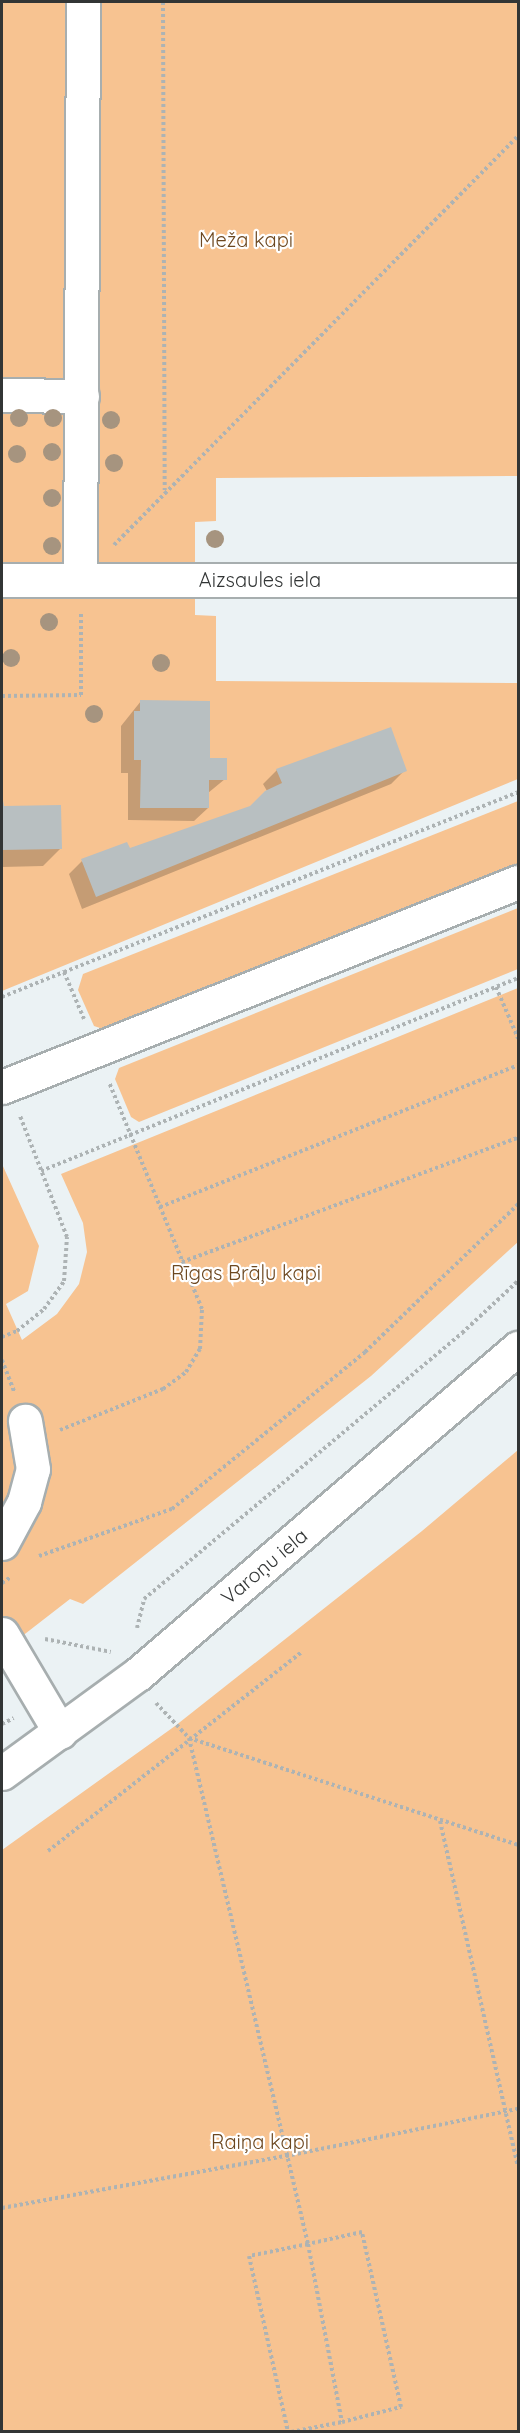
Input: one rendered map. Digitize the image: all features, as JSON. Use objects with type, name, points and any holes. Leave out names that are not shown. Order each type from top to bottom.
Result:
[{"type":"street","points":[[80,580],[83,2]]},
{"type":"street","points":[[2,395],[82,396]]},
{"type":"street","name":"Aizsaules iela","points":[[2,580],[196,578],[519,580]]},
{"type":"street","points":[[4,1086],[96,1047],[519,882]]},
{"type":"street","name":"Varoņu iela","points":[[2,1773],[138,1674],[519,1348]]},
{"type":"street","points":[[2,1543],[24,1502],[33,1469],[23,1421]]},
{"type":"street","points":[[3,1637],[60,1732]]},
{"type":"path","points":[[163,2],[165,491]]},
{"type":"path","points":[[2,696],[81,695],[80,580],[165,491],[519,136]]},
{"type":"path","points":[[2,997],[519,792]]},
{"type":"path","points":[[2,1360],[23,1421],[163,1389],[186,1372],[200,1349],[202,1309],[64,972]]},
{"type":"path","points":[[41,1170],[519,978]]},
{"type":"path","points":[[496,987],[519,1038]]},
{"type":"path","points":[[160,1207],[519,1065]]},
{"type":"path","points":[[2,1337],[17,1331],[44,1309],[64,1281],[67,1237],[41,1170],[4,1086]]},
{"type":"path","points":[[182,1262],[519,1138]]},
{"type":"path","points":[[39,1556],[172,1509],[365,1352],[519,1204]]},
{"type":"path","points":[[137,1631],[144,1599],[462,1333],[519,1281]]},
{"type":"path","points":[[3,1637],[30,1637],[117,1654],[108,1660]]},
{"type":"path","points":[[48,1851],[189,1738],[302,1652]]},
{"type":"path","points":[[138,1674],[159,1708],[189,1738],[519,1845]]},
{"type":"path","points":[[189,1738],[308,2244],[342,2422]]},
{"type":"path","points":[[440,1821],[504,2112],[519,2166]]},
{"type":"path","points":[[2,2208],[286,2157],[519,2109]]},
{"type":"path","points":[[362,2232],[401,2407],[342,2422],[290,2432],[249,2256],[362,2232]]},
{"type":"green space","name":"Meža kapi","points":[[2,2],[518,2],[518,476],[216,478],[216,521],[195,522],[195,615],[216,616],[216,681],[518,683],[518,779],[2,991]]},
{"type":"green space","points":[[518,801],[518,865],[106,1030],[94,1026],[78,990],[83,974]]},
{"type":"green space","points":[[518,908],[518,969],[139,1122],[131,1117],[115,1079],[119,1068]]},
{"type":"green space","name":"Rīgas Brāļu kapi","points":[[518,988],[518,1242],[371,1376],[83,1604],[70,1599],[21,1637],[2,1639],[2,1164],[39,1246],[28,1291],[6,1304],[22,1340],[57,1314],[79,1284],[87,1252],[83,1223],[61,1174]]},
{"type":"green space","name":"Raiņa kapi","points":[[518,1450],[518,2431],[2,2431],[2,1850],[175,1726],[422,1531]]},
{"type":"building","points":[[140,700],[210,701],[210,758],[227,758],[227,780],[209,780],[209,808],[140,808],[141,760],[134,760],[134,711],[140,711]]},
{"type":"building","points":[[391,727],[407,771],[96,897],[81,859],[127,842],[130,848],[250,806],[265,791],[282,783],[276,769]]},
{"type":"building","points":[[2,795],[4,806],[61,805],[62,849],[2,850]]}]
